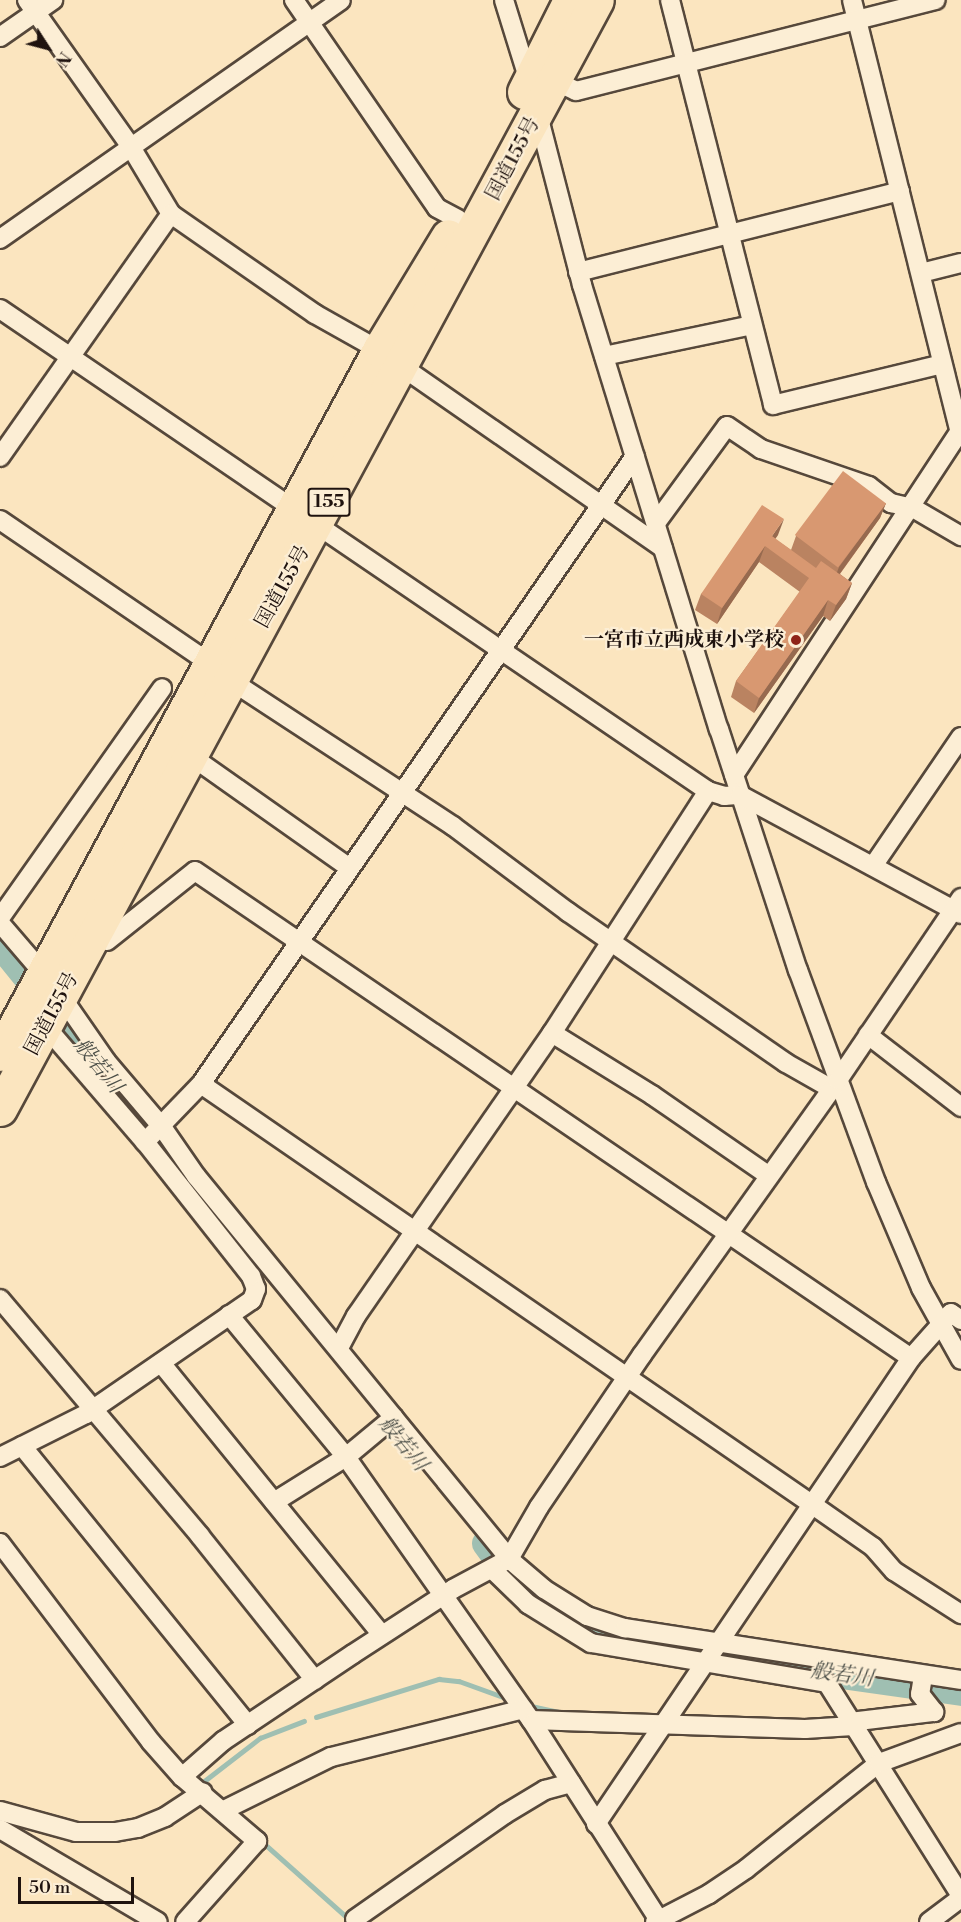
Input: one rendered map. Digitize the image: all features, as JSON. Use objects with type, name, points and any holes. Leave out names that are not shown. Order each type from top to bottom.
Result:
[{"type":"highway","name":"国道155号","points":[[390,358],[538,114],[542,81],[570,0]]},
{"type":"highway","name":"国道155号","points":[[0,1109],[44,1001],[390,358],[458,219],[542,81],[597,0]]},
{"type":"highway","name":"国道155号","points":[[0,1054],[44,1001],[190,756],[221,672]]},
{"type":"street","points":[[0,37],[31,6],[53,0]]},
{"type":"street","points":[[294,0],[437,208],[458,219]]},
{"type":"street","points":[[0,239],[341,0]]},
{"type":"street","points":[[504,0],[542,81],[576,91],[936,0]]},
{"type":"street","points":[[670,0],[727,235],[773,405],[942,364]]},
{"type":"street","points":[[734,775],[913,508],[960,431],[852,0]]},
{"type":"street","points":[[31,6],[131,147],[171,214],[315,314],[390,358],[663,548]]},
{"type":"street","points":[[538,114],[579,272],[604,356],[740,795],[835,1084],[921,1288],[961,1360]]},
{"type":"street","points":[[579,272],[900,191]]},
{"type":"street","points":[[0,457],[171,214]]},
{"type":"street","points":[[921,273],[961,263]]},
{"type":"street","points":[[0,309],[708,791],[724,796],[740,795],[873,866],[958,907],[835,1084],[726,1234],[500,1564],[442,1596],[382,1635],[248,1725],[182,1777]]},
{"type":"street","points":[[604,356],[752,325]]},
{"type":"street","points":[[656,523],[727,426],[761,449],[869,486],[891,503],[913,508],[961,536]]},
{"type":"street","points":[[154,1134],[201,1084],[635,456]]},
{"type":"street","points":[[0,520],[221,672],[453,826],[612,942],[786,1063],[835,1084]]},
{"type":"street","points":[[162,688],[0,922],[44,1001],[154,1134],[196,1176],[339,1346],[389,1421],[500,1564],[528,1605],[591,1643],[711,1652],[922,1683],[961,1680]]},
{"type":"street","points":[[873,866],[959,746]]},
{"type":"street","points":[[190,756],[350,868]]},
{"type":"street","points":[[339,1346],[414,1231],[552,1033],[708,791]]},
{"type":"street","points":[[108,941],[195,871],[301,939],[516,1086],[726,1234],[910,1358]]},
{"type":"street","points":[[0,1457],[93,1409],[252,1300],[256,1289],[251,1276],[106,1061],[44,1001]]},
{"type":"street","points":[[552,1033],[652,1095],[768,1175]]},
{"type":"street","points":[[868,1035],[961,1107]]},
{"type":"street","points":[[201,1084],[810,1503],[873,1547],[894,1571],[961,1614]]},
{"type":"street","points":[[0,1299],[315,1680]]},
{"type":"street","points":[[596,1824],[810,1503],[910,1358],[940,1321],[951,1313],[961,1320]]},
{"type":"street","points":[[229,1316],[346,1457],[527,1715],[658,1921],[709,1894],[746,1869],[879,1763],[961,1733]]},
{"type":"street","points":[[161,1363],[382,1635]]},
{"type":"street","points":[[274,1502],[346,1457],[389,1421]]},
{"type":"street","points":[[22,1446],[248,1725]]},
{"type":"street","points":[[0,1543],[182,1777],[203,1792],[257,1840],[185,1922]]},
{"type":"street","points":[[711,1652],[827,1683],[961,1897],[940,1919]]},
{"type":"street","points":[[224,1810],[331,1757],[527,1715],[663,1724],[852,1724],[934,1712],[922,1683]]},
{"type":"street","points":[[355,1919],[505,1814],[544,1790],[571,1783]]},
{"type":"street","points":[[0,1811],[76,1832],[115,1832],[165,1817],[203,1792]]},
{"type":"street","points":[[0,1828],[158,1922]]},
{"type":"building","points":[[843,471],[886,503],[838,567],[795,535]]},
{"type":"building","points":[[762,505],[784,519],[772,536],[816,568],[821,561],[852,583],[836,605],[828,600],[759,698],[736,681],[809,578],[765,546],[722,608],[701,594]]},
{"type":"waterway","name":"般若川","points":[[0,945],[196,1187]]},
{"type":"waterway","name":"般若川","points":[[485,1543],[500,1564],[569,1618],[611,1634],[737,1659]]},
{"type":"waterway","name":"般若川","points":[[784,1667],[961,1692]]},
{"type":"waterway","points":[[316,1717],[439,1679],[459,1681],[509,1699]]},
{"type":"waterway","points":[[531,1706],[565,1713]]},
{"type":"waterway","points":[[785,1719],[803,1722]]},
{"type":"waterway","points":[[203,1782],[260,1738],[304,1721]]},
{"type":"waterway","points":[[267,1846],[350,1920]]},
{"type":"place","name":"一宮市立西成東小学校","points":[[796,640]]}]
